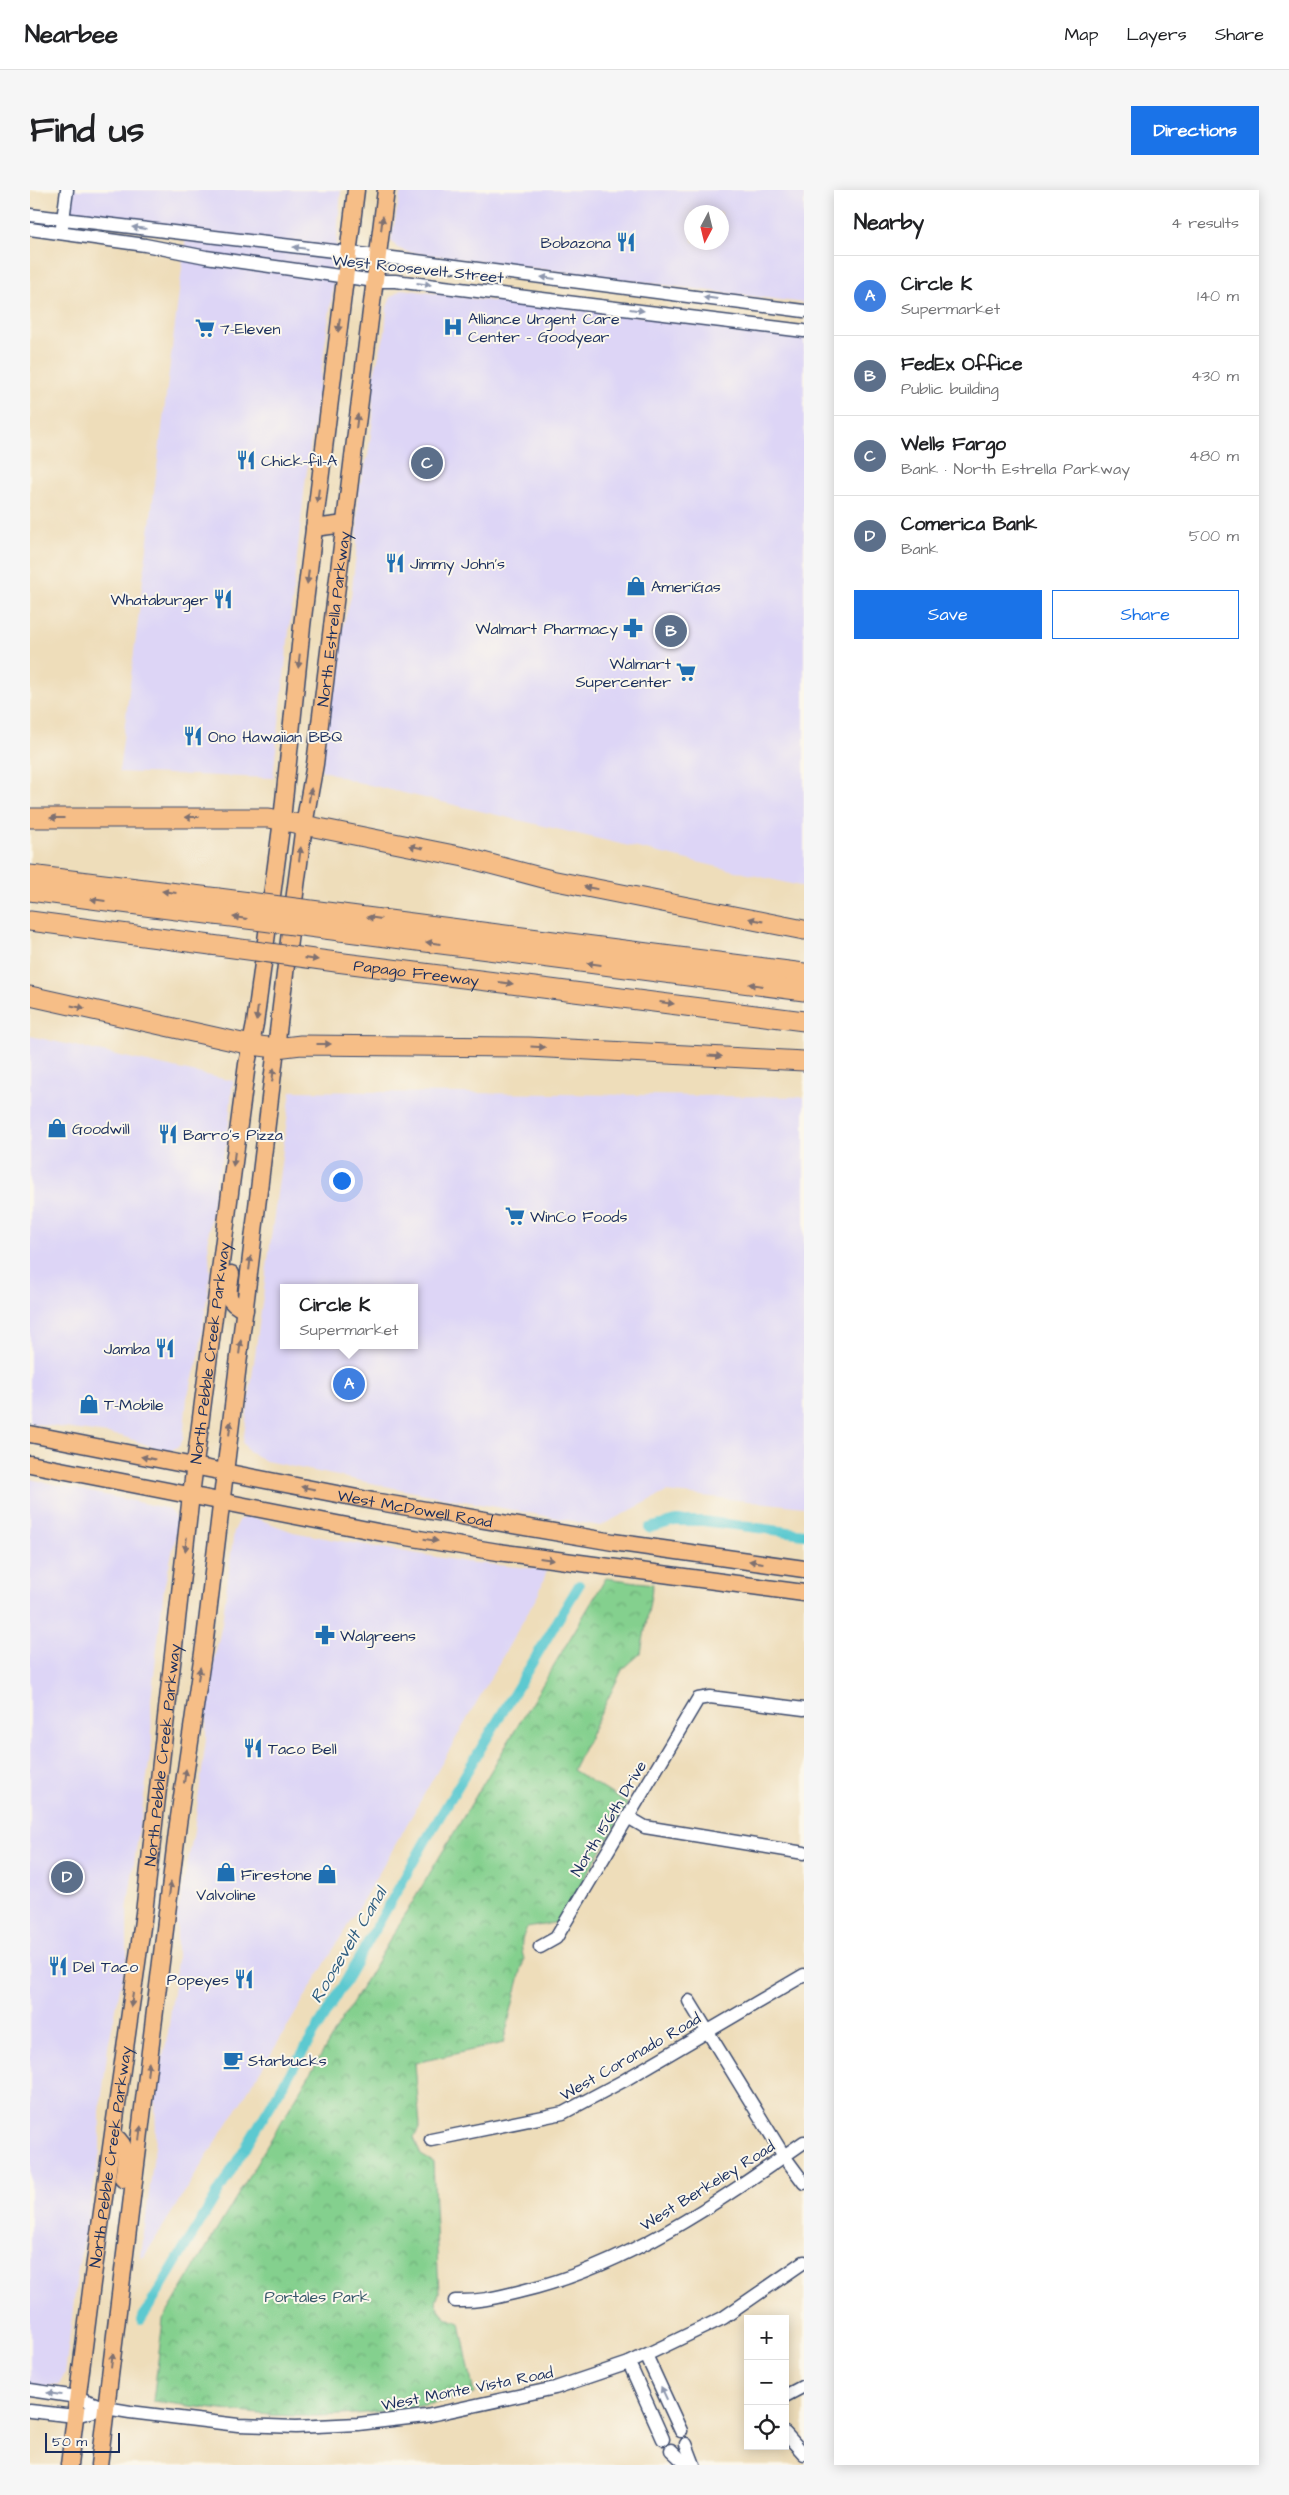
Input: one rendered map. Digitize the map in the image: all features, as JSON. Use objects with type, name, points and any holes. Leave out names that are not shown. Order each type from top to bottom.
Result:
[{"type":"highway","points":[[30,818],[204,817],[282,820],[464,857],[550,880],[804,930]]},
{"type":"highway","points":[[30,875],[216,906],[804,991]]},
{"type":"highway","points":[[30,891],[216,906]]},
{"type":"highway","name":"Papago Freeway","points":[[30,922],[804,1020]]},
{"type":"highway","points":[[341,923],[804,973]]},
{"type":"highway","points":[[30,996],[251,1045],[276,1048],[301,1045],[368,1044],[529,1047],[804,1061]]},
{"type":"main road","name":"North Estrella Parkway","points":[[251,1045],[282,820],[314,528],[356,190]]},
{"type":"main road","name":"North Estrella Parkway","points":[[276,1048],[304,825],[311,791],[386,190]]},
{"type":"main road","points":[[314,528],[345,524]]},
{"type":"main road","name":"North Pebble Creek Parkway","points":[[69,2465],[144,1913],[191,1495],[251,1045]]},
{"type":"main road","name":"North Pebble Creek Parkway","points":[[99,2465],[178,1824],[205,1639],[276,1048]]},
{"type":"main road","points":[[222,1256],[232,1266],[228,1294],[230,1300],[235,1306],[245,1310]]},
{"type":"main road","name":"West McDowell Road","points":[[30,1434],[373,1502],[623,1544],[804,1569]]},
{"type":"main road","name":"West McDowell Road","points":[[30,1464],[383,1533],[498,1552],[804,1593]]},
{"type":"main road","points":[[498,1552],[501,1523]]},
{"type":"main road","points":[[699,1580],[717,1572],[797,1582],[804,1580]]},
{"type":"main road","points":[[114,2136],[123,2145],[126,2154],[120,2206],[128,2232]]},
{"type":"street","points":[[61,233],[67,190]]},
{"type":"street","name":"West Roosevelt Street","points":[[30,215],[348,254],[378,256],[804,311]]},
{"type":"street","name":"West Roosevelt Street","points":[[30,229],[145,244],[206,257],[375,281],[395,281],[804,331]]},
{"type":"street","name":"North 156th Drive","points":[[540,1947],[556,1938],[698,1700],[710,1697],[804,1709]]},
{"type":"street","points":[[628,1818],[644,1827],[804,1854]]},
{"type":"street","name":"West Coronado Road","points":[[431,2140],[563,2113],[623,2081],[804,1975]]},
{"type":"street","points":[[689,2001],[784,2156],[804,2183]]},
{"type":"street","name":"West Berkeley Road","points":[[455,2300],[477,2302],[549,2285],[622,2255],[696,2214],[804,2142]]},
{"type":"street","name":"West Monte Vista Road","points":[[30,2390],[77,2397],[106,2408],[238,2425],[296,2427],[358,2424],[426,2416],[555,2388],[629,2363],[722,2318],[804,2262]]},
{"type":"street","points":[[629,2363],[661,2435],[679,2426],[646,2355]]},
{"type":"street","points":[[789,2394],[804,2386]]},
{"type":"street","name":"West Monte Vista Road","points":[[30,2410],[75,2416],[106,2408]]},
{"type":"street","points":[[789,2437],[804,2454]]},
{"type":"street","points":[[686,2444],[694,2465]]},
{"type":"street","points":[[671,2450],[687,2465]]},
{"type":"shaded area","points":[[68,190],[341,190],[332,296],[305,484],[273,778],[119,772],[187,228],[65,214]]},
{"type":"shaded area","points":[[401,190],[804,190],[804,303],[408,252],[397,248],[391,240]]},
{"type":"shaded area","points":[[402,289],[492,301],[519,301],[804,337],[804,887],[357,782],[321,770],[338,644],[351,597],[357,546],[358,491],[368,455],[373,418],[372,381],[385,333],[387,307],[391,297]]},
{"type":"shaded area","points":[[30,1036],[233,1081],[227,1142],[215,1184],[208,1238],[210,1273],[199,1357],[187,1398],[183,1439],[180,1445],[172,1450],[164,1451],[122,1436],[30,1423]]},
{"type":"shaded area","points":[[291,1091],[804,1097],[804,1507],[666,1492],[600,1526],[409,1491],[266,1461],[249,1452],[243,1443]]},
{"type":"shaded area","points":[[30,1479],[165,1508],[172,1512],[178,1527],[164,1588],[151,1700],[152,1743],[127,1910],[127,1955],[108,2047],[100,2111],[100,2152],[78,2268],[65,2374],[59,2384],[44,2387],[30,2384]]},
{"type":"shaded area","points":[[256,1518],[293,1532],[330,1539],[466,1562],[547,1570],[539,1593],[382,1868],[271,2054],[144,2257],[141,2257],[156,2138],[155,2096],[168,2033],[177,1960],[177,1917],[194,1831],[206,1740],[207,1693],[222,1624],[234,1531],[240,1519]]},
{"type":"green space","name":"Portales Park","points":[[606,1578],[653,1584],[641,1653],[622,1670],[573,1770],[628,1804],[559,1922],[527,1928],[522,1943],[524,1959],[503,2043],[415,2063],[420,2126],[414,2138],[421,2155],[433,2162],[439,2293],[436,2302],[445,2316],[460,2323],[474,2394],[399,2409],[321,2416],[255,2414],[153,2401],[163,2320]]},
{"type":"waterway","name":"Roosevelt Canal","points":[[649,1528],[675,1521],[703,1521],[804,1534]]},
{"type":"waterway","name":"Roosevelt Canal","points":[[141,2320],[344,1984],[427,1838],[579,1585]]},
{"type":"place","name":"Bobazona","points":[[626,242]]},
{"type":"place","name":"Alliance Urgent Care Center - Goodyear","points":[[453,327]]},
{"type":"place","name":"7-Eleven","points":[[205,328]]},
{"type":"place","name":"Chick-fil-A","points":[[246,460]]},
{"type":"place","name":"Wells Fargo","points":[[427,463]]},
{"type":"place","name":"Jimmy John's","points":[[395,563]]},
{"type":"place","name":"AmeriGas","points":[[636,586]]},
{"type":"place","name":"Whataburger","points":[[223,599]]},
{"type":"place","name":"Walmart Pharmacy","points":[[633,628]]},
{"type":"place","name":"FedEx Office","points":[[671,631]]},
{"type":"place","name":"Walmart Supercenter","points":[[686,672]]},
{"type":"place","name":"Ono Hawaiian BBQ","points":[[193,736]]},
{"type":"place","name":"Goodwill","points":[[57,1128]]},
{"type":"place","name":"Barro's Pizza","points":[[168,1134]]},
{"type":"place","name":"WinCo Foods","points":[[515,1216]]},
{"type":"place","name":"Jamba","points":[[165,1348]]},
{"type":"place","name":"Circle K","points":[[349,1384]]},
{"type":"place","name":"T-Mobile","points":[[89,1404]]},
{"type":"place","name":"Walgreens","points":[[325,1635]]},
{"type":"place","name":"Taco Bell","points":[[253,1748]]},
{"type":"place","name":"Valvoline","points":[[226,1872]]},
{"type":"place","name":"Firestone","points":[[327,1874]]},
{"type":"place","name":"Comerica Bank","points":[[67,1877]]},
{"type":"place","name":"Del Taco","points":[[58,1966]]},
{"type":"place","name":"Popeyes","points":[[244,1979]]},
{"type":"place","name":"Starbucks","points":[[233,2060]]}]
